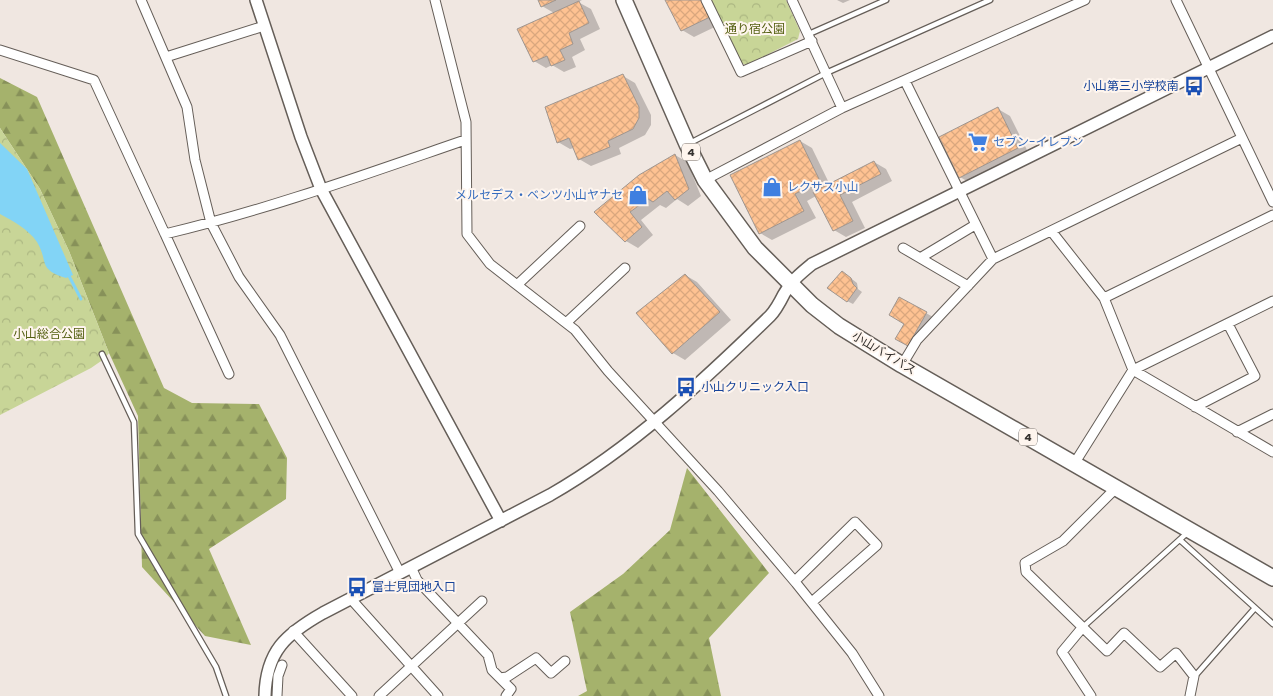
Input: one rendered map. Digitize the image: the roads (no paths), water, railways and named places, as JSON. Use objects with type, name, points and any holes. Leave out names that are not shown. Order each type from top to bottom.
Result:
[{"type":"highway","name":"小山バイパス","points":[[624,0],[687,144],[705,180],[744,234],[790,285],[839,326],[902,365],[1116,488],[1185,535],[1273,578]]},
{"type":"street","points":[[140,0],[187,107],[195,160],[211,223],[240,277],[280,335],[400,573]]},
{"type":"street","points":[[256,0],[301,137],[321,189],[501,521]]},
{"type":"street","points":[[436,0],[466,122],[467,234],[490,264],[575,330],[608,371],[718,491],[795,581],[852,653],[880,696]]},
{"type":"street","points":[[706,0],[741,72],[810,38]]},
{"type":"street","points":[[792,0],[842,108]]},
{"type":"street","points":[[705,180],[842,108],[1085,0]]},
{"type":"street","points":[[1176,0],[1210,67],[1273,202]]},
{"type":"street","points":[[166,57],[264,26]]},
{"type":"street","points":[[266,696],[266,681],[272,658],[284,639],[293,631],[582,476],[654,422],[772,314],[790,285],[799,274],[812,264],[1273,36]]},
{"type":"street","points":[[0,50],[94,80],[229,374]]},
{"type":"street","points":[[905,81],[993,259]]},
{"type":"street","points":[[902,365],[917,340],[993,259],[1052,232],[1242,138]]},
{"type":"street","points":[[164,234],[211,223],[321,189],[465,140]]},
{"type":"street","points":[[1104,298],[1273,215]]},
{"type":"street","points":[[920,258],[975,225]]},
{"type":"street","points":[[517,285],[580,226]]},
{"type":"street","points":[[1052,232],[1104,298],[1133,370],[1273,452]]},
{"type":"street","points":[[903,248],[968,286]]},
{"type":"street","points":[[566,323],[625,268]]},
{"type":"street","points":[[1074,464],[1133,370],[1273,302]]},
{"type":"street","points":[[1195,407],[1255,376],[1228,324]]},
{"type":"street","points":[[1236,432],[1273,414]]},
{"type":"street","points":[[1116,488],[1063,541],[1025,563],[1026,572],[1107,651],[1124,633],[1160,667],[1176,653],[1194,676],[1190,696]]},
{"type":"street","points":[[795,581],[855,522],[877,545],[812,602]]},
{"type":"street","points":[[411,567],[417,580],[488,655],[492,670],[512,694]]},
{"type":"street","points":[[351,599],[438,696]]},
{"type":"street","points":[[379,696],[482,601]]},
{"type":"street","points":[[1082,628],[1062,652],[1091,696]]},
{"type":"street","points":[[293,631],[352,696]]},
{"type":"street","points":[[500,678],[507,677],[536,658],[551,673],[565,661]]},
{"type":"street","points":[[277,696],[278,676],[282,665]]},
{"type":"lane","points":[[810,38],[886,0]]},
{"type":"lane","points":[[687,144],[826,73],[990,0]]},
{"type":"lane","points":[[102,354],[134,422],[138,534],[216,667],[226,696]]},
{"type":"lane","points":[[1082,628],[1185,535],[1255,608],[1273,624]]},
{"type":"lane","points":[[1194,676],[1255,608]]},
{"type":"lane","points":[[272,658],[282,665]]},
{"type":"water","points":[[0,143],[27,169],[73,275],[66,278],[57,275],[47,268],[41,249],[33,237],[20,226],[0,214]]},
{"type":"waterway","points":[[68,274],[81,299]]},
{"type":"place","name":"小山第三小学校南","points":[[1194,86]]},
{"type":"place","name":"セブン-イレブン","points":[[978,142]]},
{"type":"place","name":"レクサス小山","points":[[772,187]]},
{"type":"place","name":"メルセデス・ベンツ小山ヤナセ","points":[[638,195]]},
{"type":"place","name":"小山クリニック入口","points":[[686,387]]},
{"type":"place","name":"富士見団地入口","points":[[357,587]]},
{"type":"park label","name":"通り宿公園","points":[[755,29]]},
{"type":"park label","name":"小山総合公園","points":[[49,334]]}]
